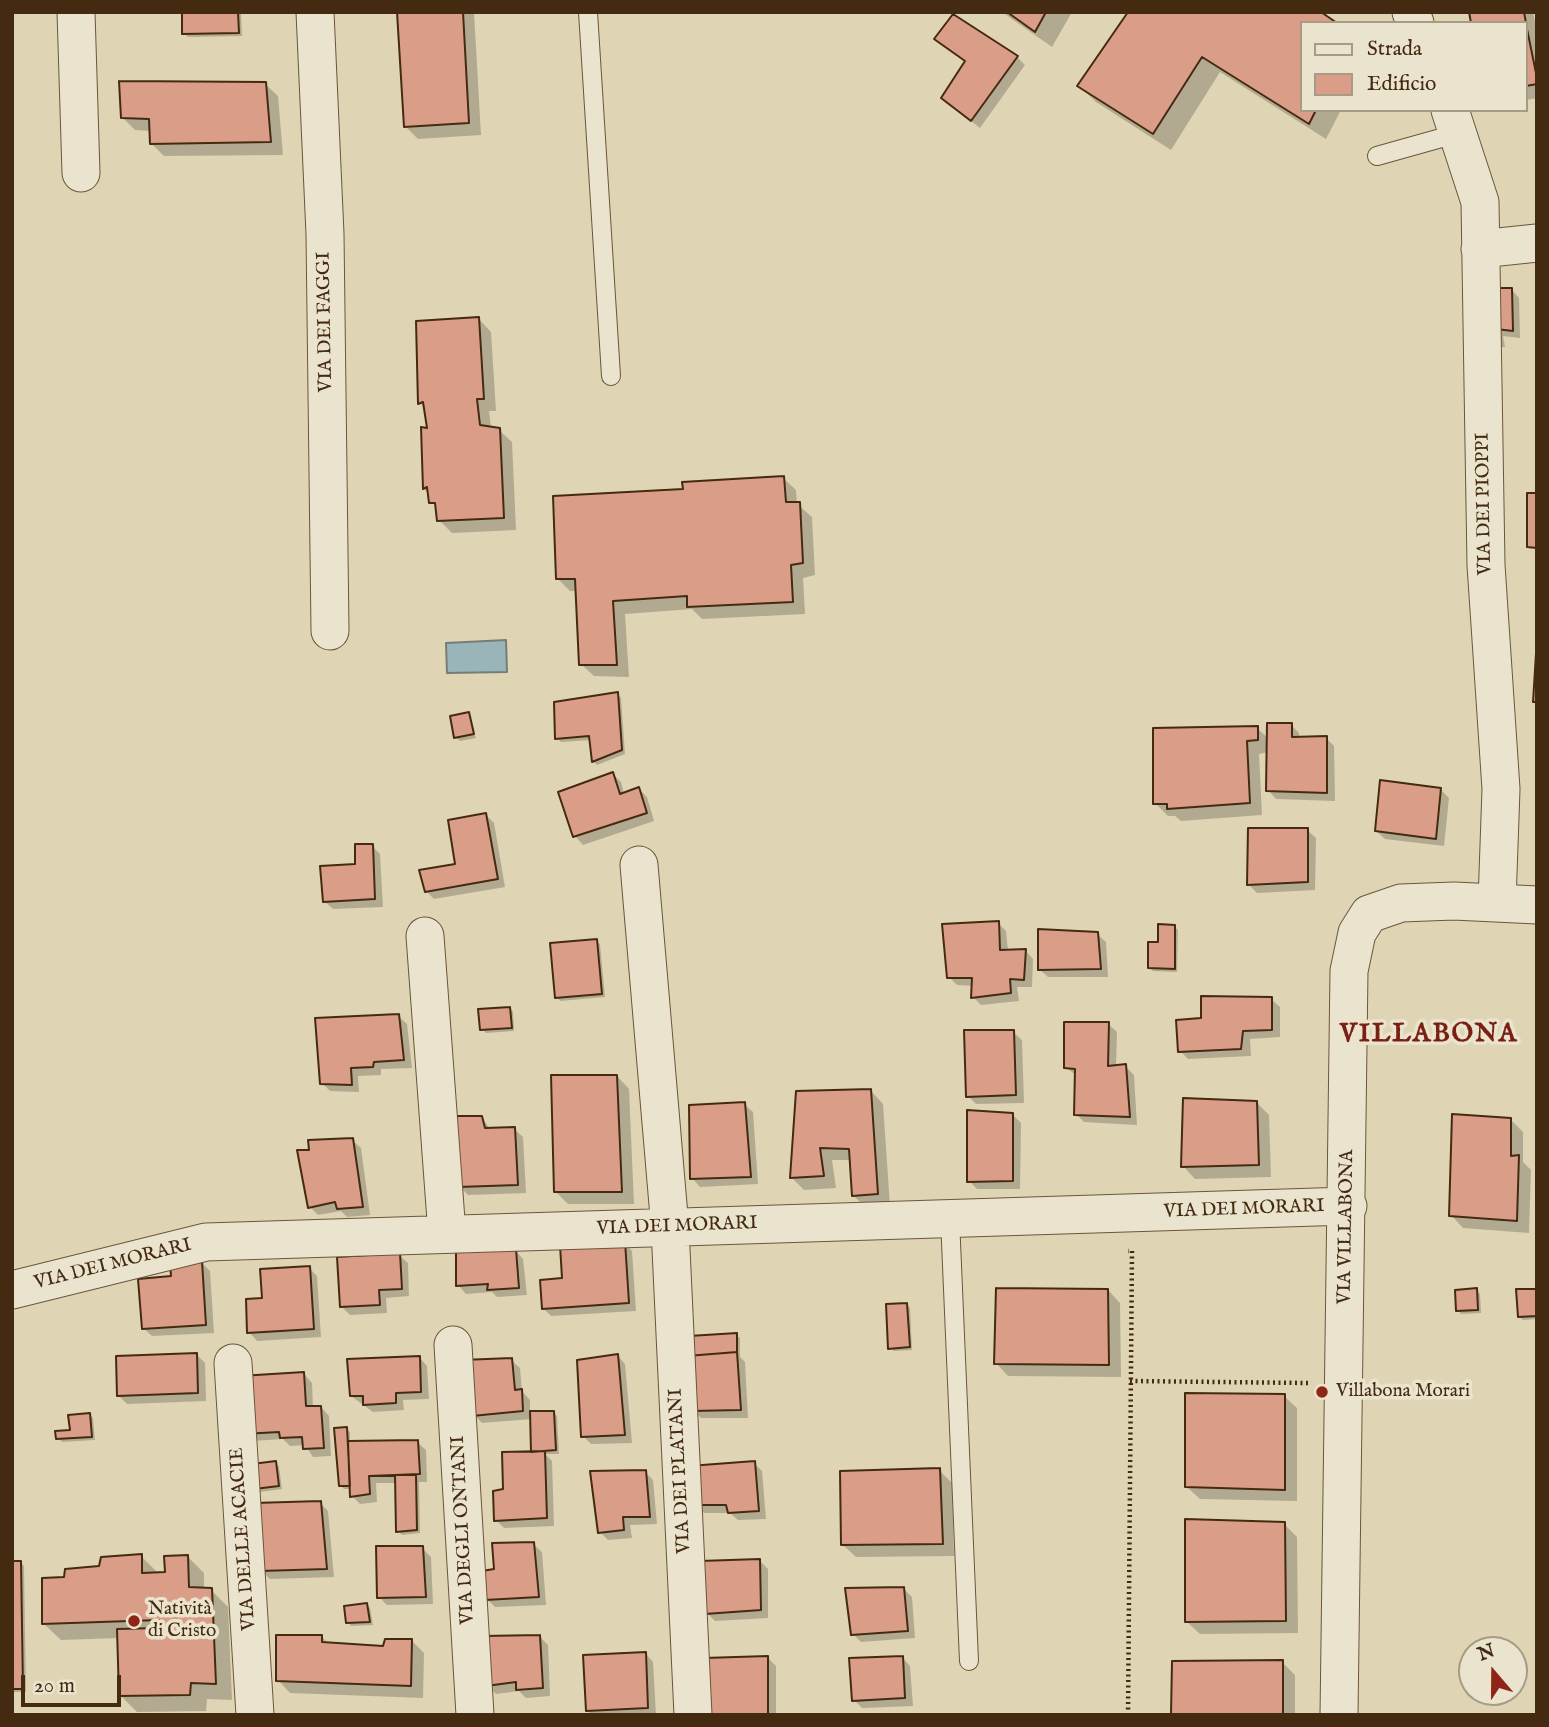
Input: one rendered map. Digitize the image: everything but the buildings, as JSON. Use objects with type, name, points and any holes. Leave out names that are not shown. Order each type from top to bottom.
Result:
[{"type":"street","points":[[76,12],[81,173]]},
{"type":"street","name":"VIA DEI FAGGI","points":[[315,12],[325,234],[330,631]]},
{"type":"street","name":"VIA DEI PIOPPI","points":[[1454,122],[1479,202],[1486,565],[1501,789],[1497,902]]},
{"type":"street","points":[[1480,249],[1537,243]]},
{"type":"street","name":"VIA DEI PLATANI","points":[[639,865],[670,1228],[693,1715]]},
{"type":"street","name":"VIA VILLABONA","points":[[1339,1715],[1348,1206],[1349,971],[1357,933],[1369,914],[1401,902],[1497,902],[1537,905]]},
{"type":"street","points":[[425,936],[447,1234]]},
{"type":"street","name":"VIA DEI MORARI","points":[[12,1290],[206,1242],[1348,1206]]},
{"type":"street","name":"VIA DEGLI ONTANI","points":[[453,1345],[475,1715]]},
{"type":"street","name":"VIA DELLE ACACIE","points":[[233,1363],[255,1715]]},
{"type":"lane","points":[[588,12],[611,376]]},
{"type":"lane","points":[[1377,156],[1454,122]]},
{"type":"lane","points":[[950,1219],[969,1661]]},
{"type":"path","points":[[1119,1251],[1132,1251],[1128,1715]]},
{"type":"path","points":[[1130,1381],[1345,1383]]},
{"type":"water","points":[[506,640],[507,672],[447,673],[446,643]]},
{"type":"place","name":"Villabona Morari","points":[[1322,1392]]},
{"type":"place","name":"Natività di Cristo","points":[[134,1621]]},
{"type":"district","name":"VILLABONA","points":[[1429,1036]]}]
